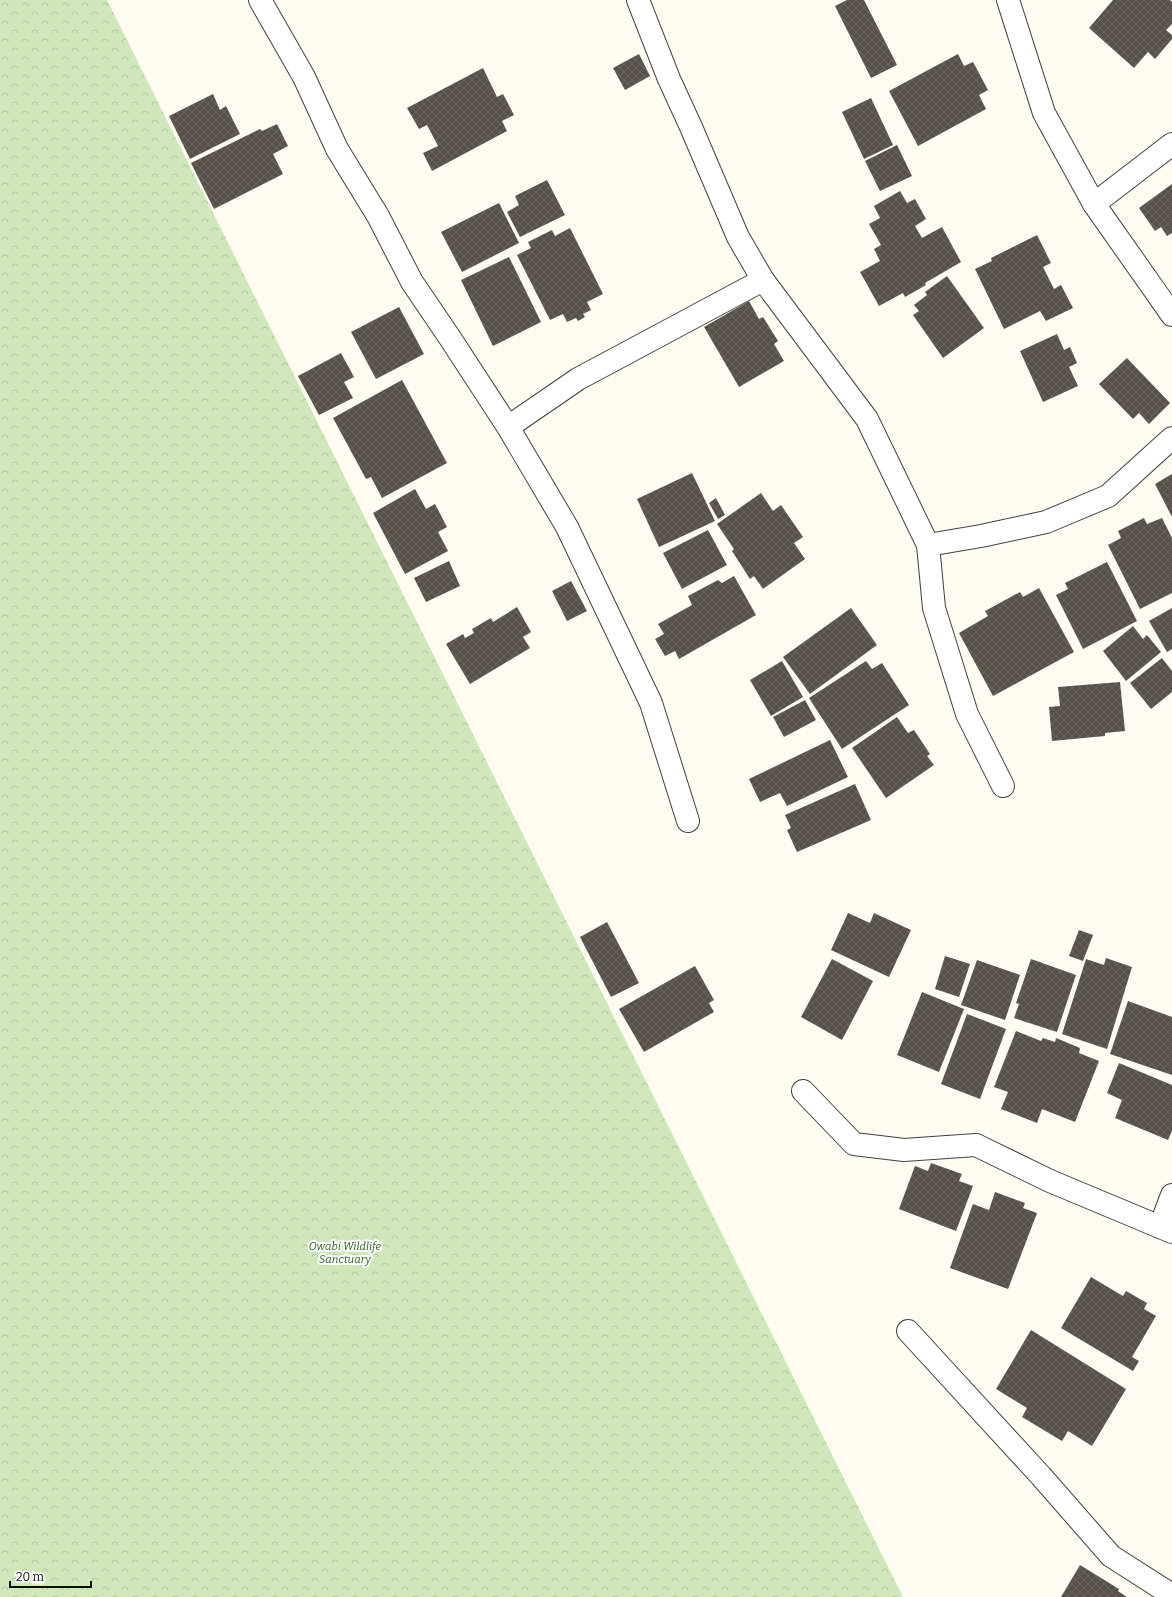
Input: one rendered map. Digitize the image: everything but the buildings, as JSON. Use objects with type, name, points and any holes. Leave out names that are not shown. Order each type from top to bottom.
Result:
[{"type":"street","points":[[260,0],[304,77],[337,149],[378,216],[412,282],[508,427],[567,527],[650,703],[688,821]]},
{"type":"street","points":[[638,0],[669,79],[738,236],[763,280],[867,420],[928,545],[934,608],[967,714],[1003,786]]},
{"type":"street","points":[[1008,0],[1044,113],[1094,204],[1172,315]]},
{"type":"street","points":[[1094,204],[1172,144]]},
{"type":"street","points":[[508,427],[578,379],[763,280]]},
{"type":"street","points":[[928,545],[981,536],[1046,522],[1108,496],[1172,438]]},
{"type":"street","points":[[803,1091],[854,1144],[904,1150],[976,1145],[1050,1181],[1166,1229],[1172,1195]]},
{"type":"street","points":[[908,1331],[1041,1476],[1111,1556],[1172,1595]]},
{"type":"green space","name":"Owabi Wildlife Sanctuary","points":[[0,0],[107,0],[903,1597],[0,1597]]}]
